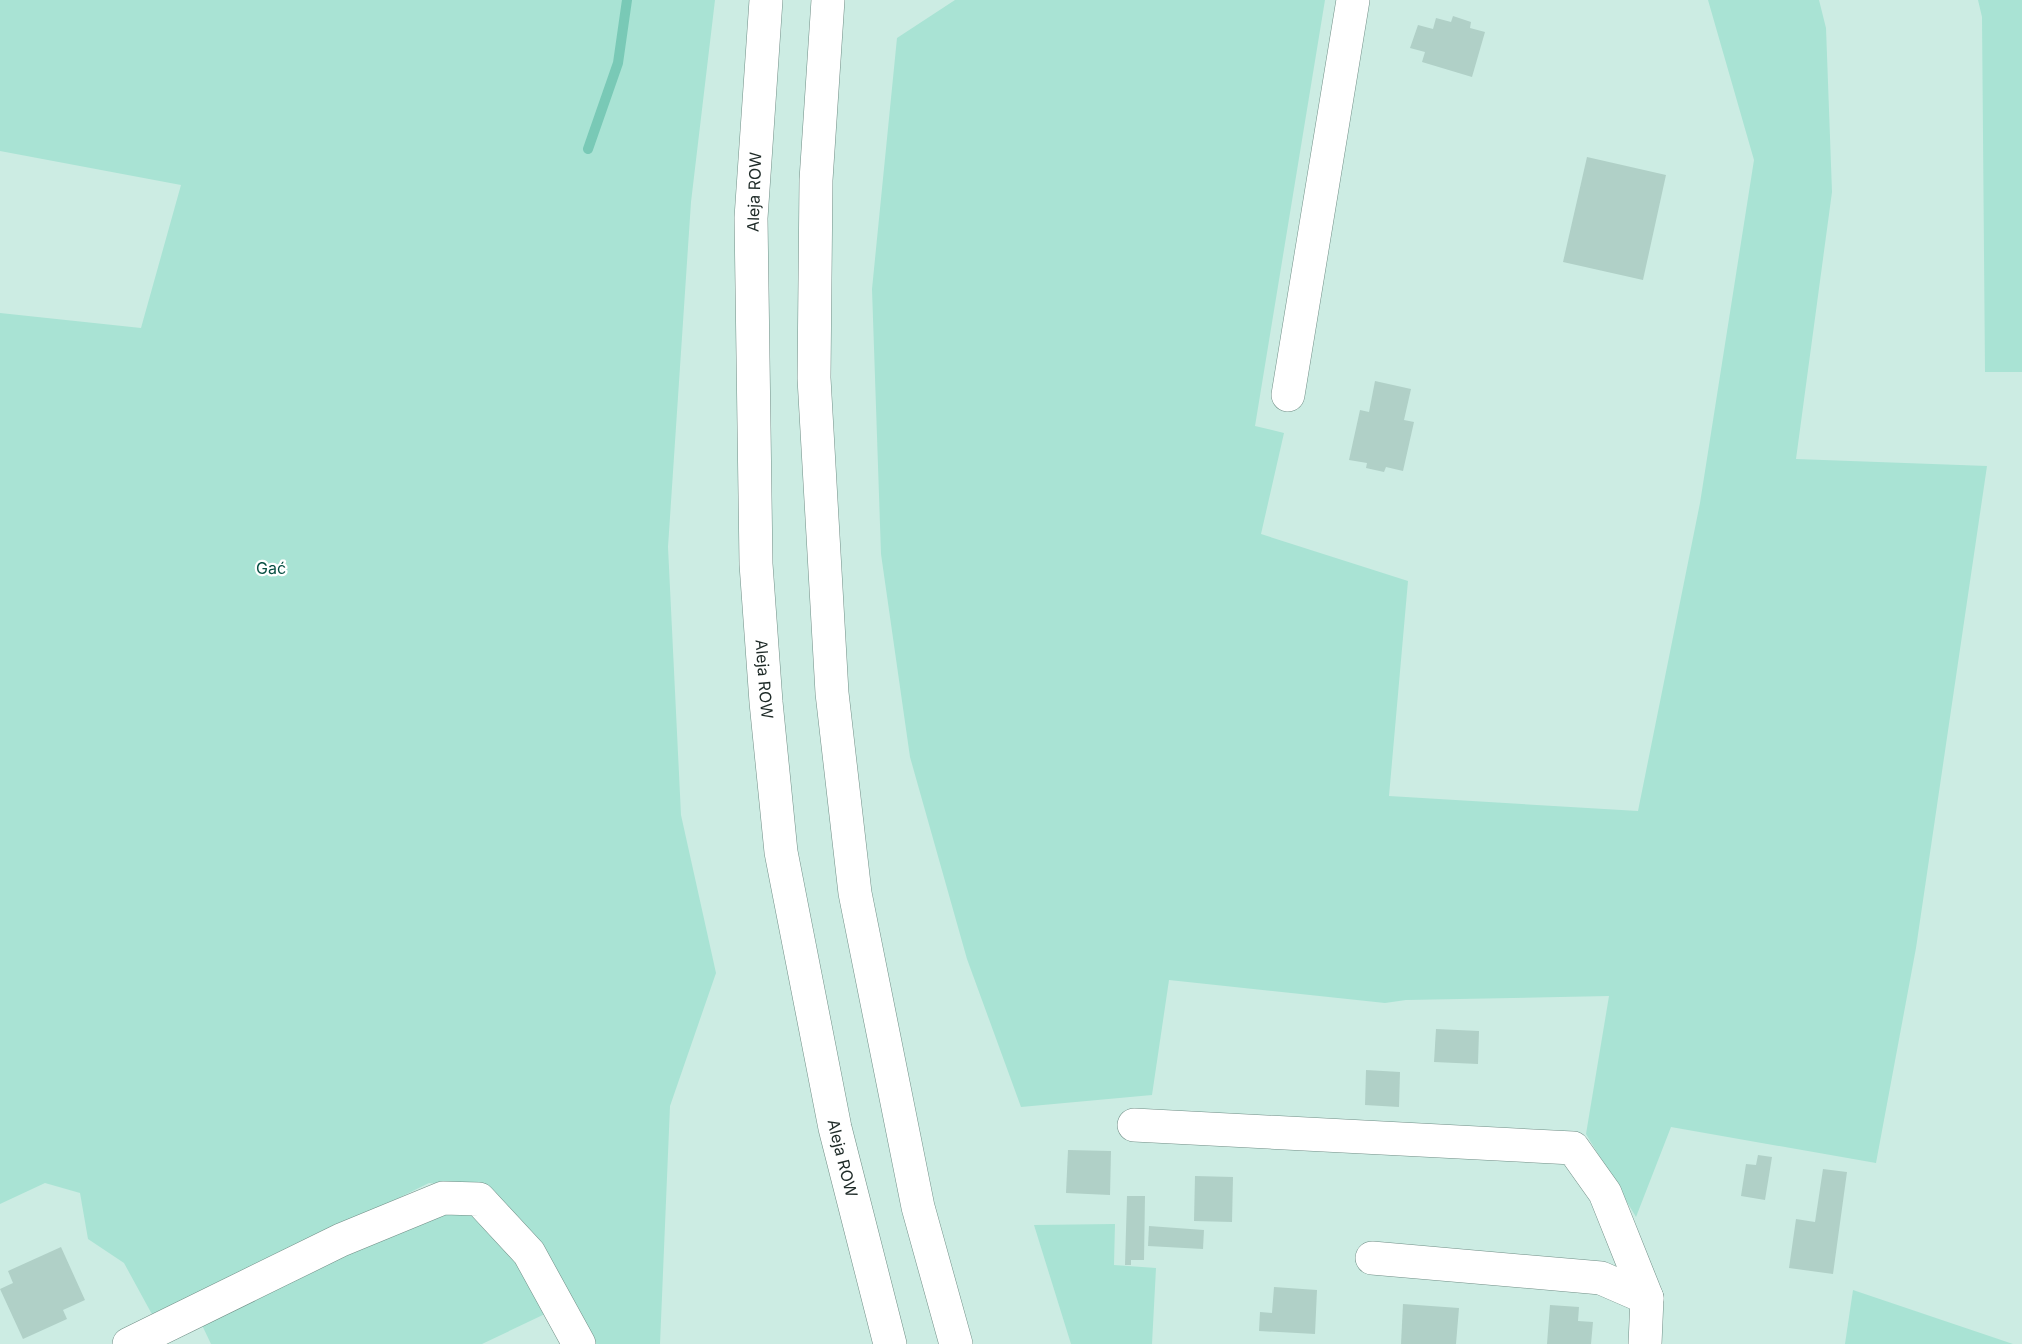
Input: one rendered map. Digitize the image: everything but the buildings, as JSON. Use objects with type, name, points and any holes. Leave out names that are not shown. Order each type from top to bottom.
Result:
[{"type":"main road","name":"Aleja ROW","points":[[766,0],[751,218],[756,564],[766,702],[781,852],[836,1128],[890,1344]]},
{"type":"main road","points":[[828,0],[816,180],[814,378],[832,693],[855,893],[918,1207],[956,1344]]},
{"type":"main road","points":[[1288,395],[1353,0]]},
{"type":"main road","points":[[1134,1125],[1573,1148],[1605,1193],[1647,1298],[1645,1344]]},
{"type":"main road","points":[[129,1344],[341,1240],[443,1198],[479,1199],[529,1252],[579,1344]]},
{"type":"main road","points":[[1372,1258],[1601,1278],[1647,1298]]},
{"type":"green space","name":"Gać","points":[[0,0],[715,0],[691,202],[668,547],[681,815],[716,973],[670,1106],[660,1344],[595,1344],[476,1188],[429,1183],[154,1318],[124,1263],[88,1239],[80,1193],[45,1183],[0,1204],[0,313],[141,328],[181,185],[0,151]]},
{"type":"green space","points":[[955,0],[1325,0],[1255,426],[1284,433],[1261,534],[1408,581],[1389,796],[1638,811],[1700,503],[1754,160],[1708,0],[1819,0],[1826,28],[1832,192],[1796,459],[1987,466],[1916,948],[1876,1163],[1671,1127],[1636,1217],[1586,1134],[1609,996],[1406,1000],[1385,1003],[1169,980],[1152,1095],[1021,1107],[967,959],[910,757],[881,554],[872,289],[897,38]]},
{"type":"green space","points":[[1978,0],[2022,0],[2022,372],[1985,372],[1982,17]]},
{"type":"green space","points":[[478,1210],[514,1249],[547,1313],[482,1344],[211,1344],[201,1323],[434,1211]]},
{"type":"green space","points":[[1115,1224],[1114,1265],[1156,1268],[1152,1344],[1071,1344],[1034,1225]]},
{"type":"green space","points":[[1853,1290],[2013,1344],[1845,1344]]},
{"type":"waterway","points":[[588,149],[618,63],[627,0]]}]
